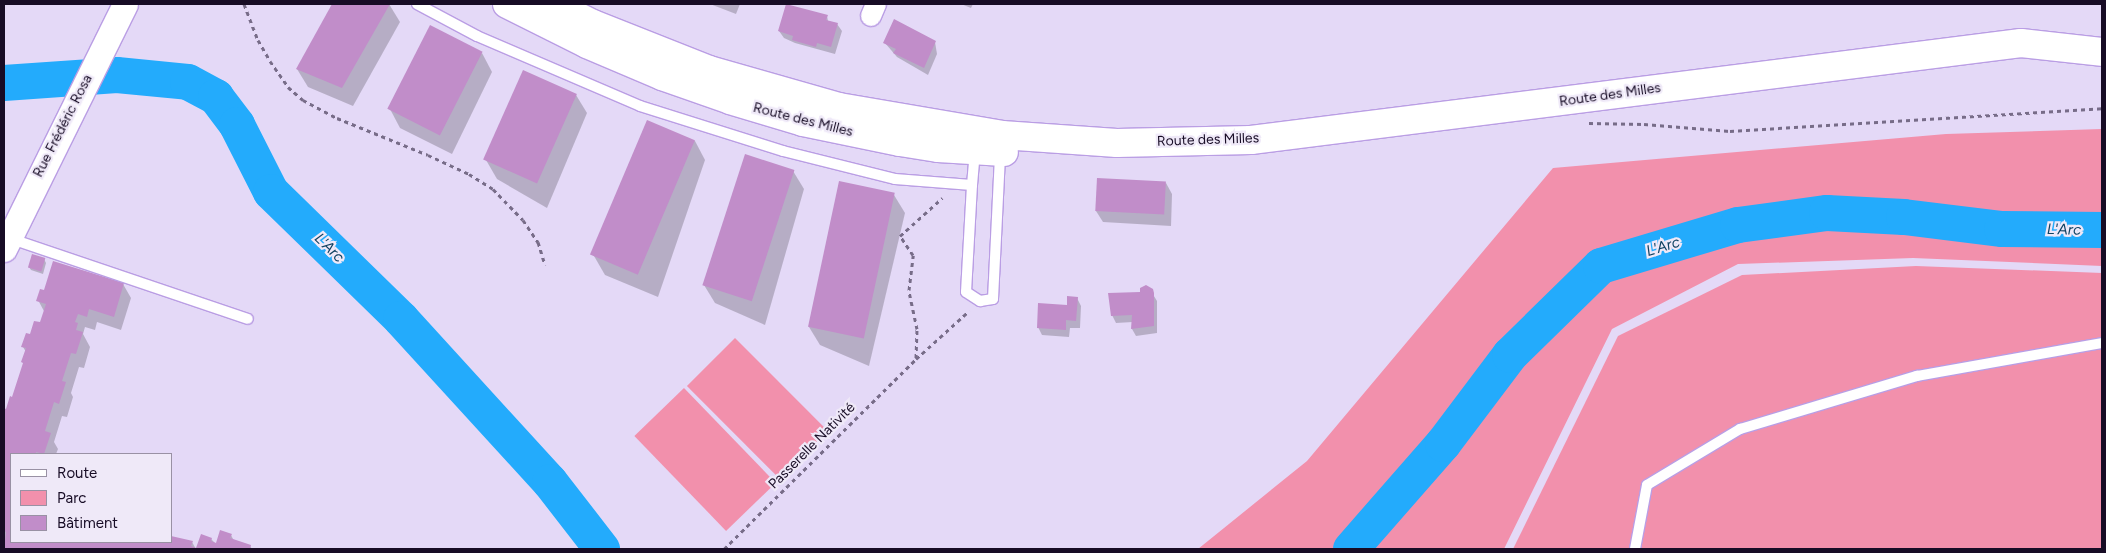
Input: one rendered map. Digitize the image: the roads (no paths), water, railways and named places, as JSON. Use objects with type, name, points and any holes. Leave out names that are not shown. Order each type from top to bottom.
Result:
[{"type":"main road","name":"Route des Milles","points":[[507,4],[612,55],[662,76],[730,100],[803,122],[900,142],[1118,143],[1251,140],[2021,43],[2102,52]]},
{"type":"main road","name":"Route des Milles","points":[[553,4],[594,24],[709,70],[839,107],[989,142]]},
{"type":"street","name":"Rue Frédéric Rosa","points":[[6,243],[125,4]]},
{"type":"lane","points":[[417,4],[477,36],[640,106],[783,151],[895,179],[972,185]]},
{"type":"lane","points":[[989,142],[993,299],[980,301],[966,292],[972,185],[989,142]]},
{"type":"lane","points":[[6,243],[248,319]]},
{"type":"lane","points":[[1635,549],[1647,485],[1740,430],[1917,376],[2102,343]]},
{"type":"waterway","name":"L'Arc","points":[[4,83],[117,75],[188,82],[216,97],[237,125],[271,192],[401,319],[550,482],[602,549]]},
{"type":"waterway","name":"L'Arc","points":[[1351,549],[1443,444],[1510,355],[1601,266],[1738,225],[1827,213],[1904,217],[2002,229],[2102,230]]}]
